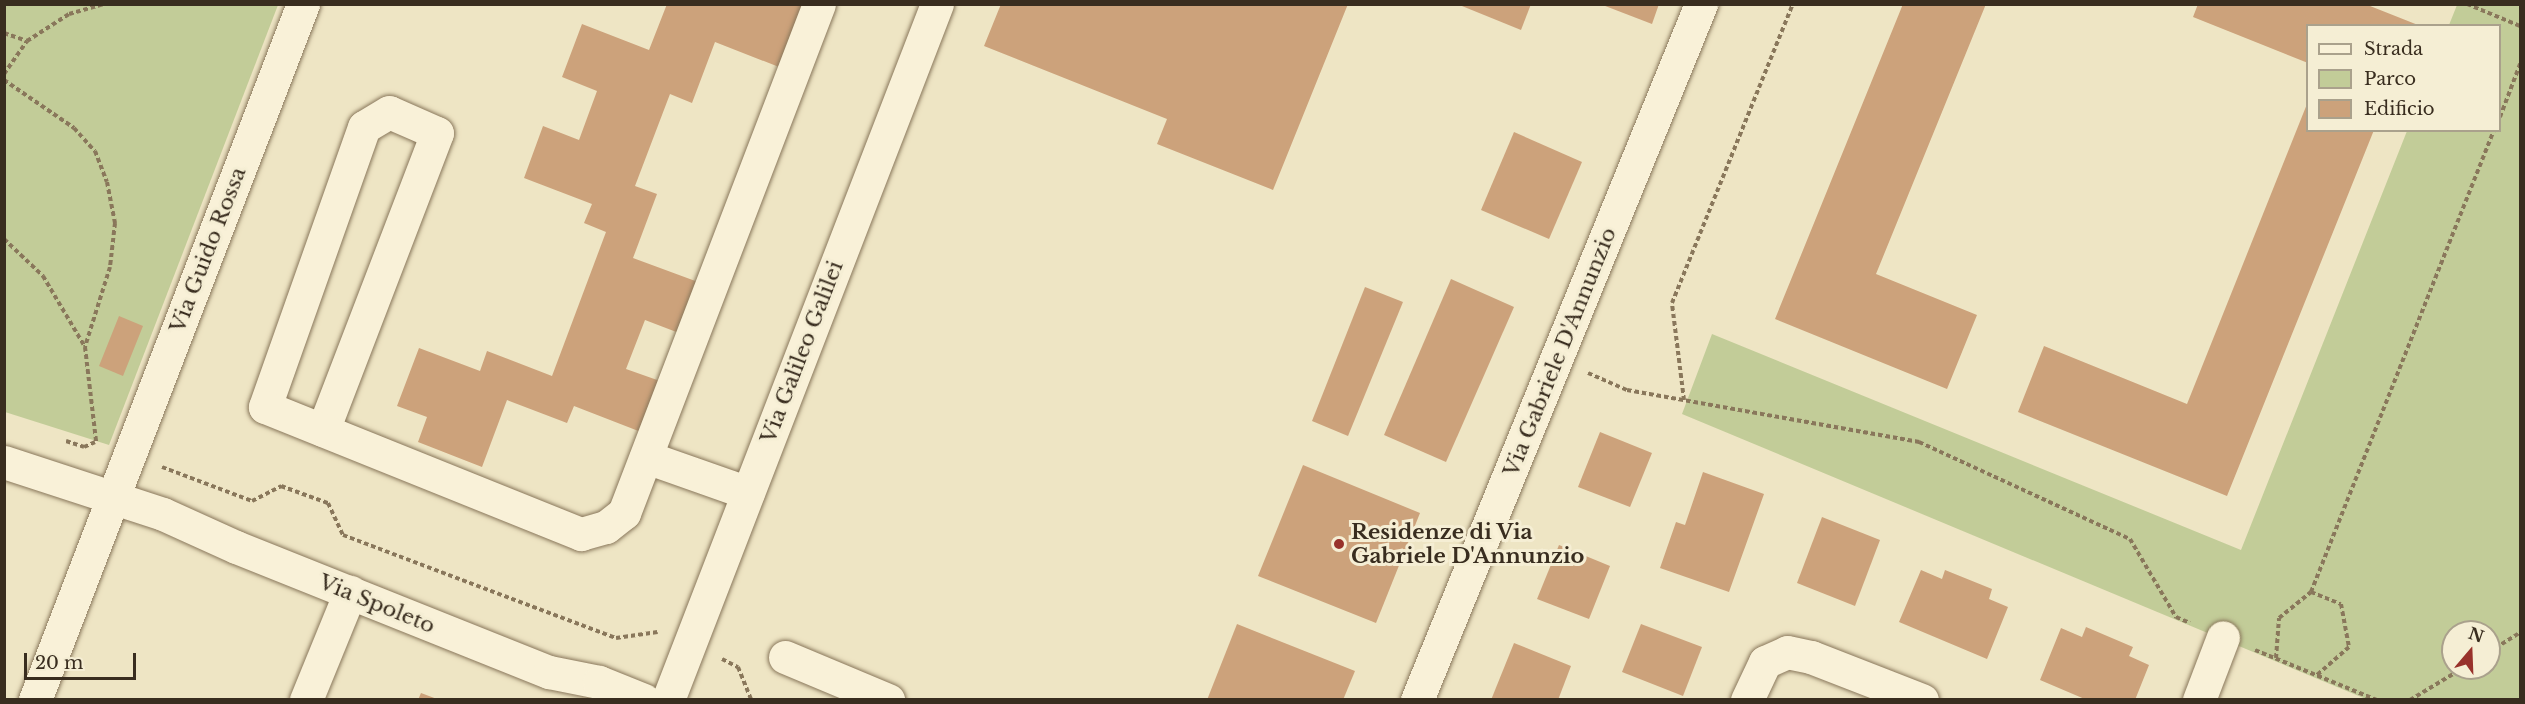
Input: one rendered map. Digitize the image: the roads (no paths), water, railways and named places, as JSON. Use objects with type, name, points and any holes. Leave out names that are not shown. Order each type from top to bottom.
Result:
[{"type":"street","name":"Via Guido Rossa","points":[[35,699],[303,4]]},
{"type":"street","points":[[323,430],[437,133],[389,112],[364,127],[265,407],[581,534],[606,527],[624,513],[819,4]]},
{"type":"street","name":"Via Galileo Galilei","points":[[668,699],[937,4]]},
{"type":"street","name":"Via Gabriele D'Annunzio","points":[[1417,699],[1701,4]]},
{"type":"street","points":[[646,457],[748,493]]},
{"type":"street","name":"Via Spoleto","points":[[4,462],[114,495],[549,672],[599,682],[644,699]]},
{"type":"street","points":[[306,699],[350,592]]},
{"type":"street","points":[[2199,699],[2223,637]]},
{"type":"street","points":[[1747,699],[1765,662],[1787,652],[1811,657],[1922,699]]},
{"type":"street","points":[[785,657],[888,699]]},
{"type":"place","name":"Residenze di Via Gabriele D'Annunzio","points":[[1339,544]]}]
